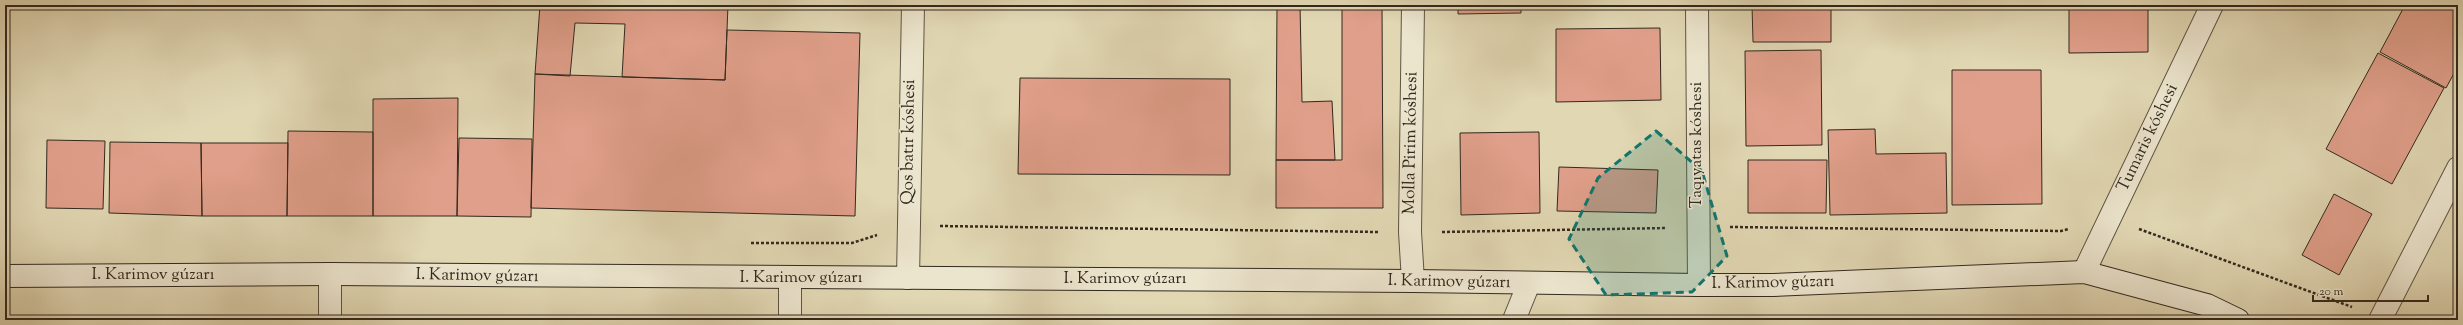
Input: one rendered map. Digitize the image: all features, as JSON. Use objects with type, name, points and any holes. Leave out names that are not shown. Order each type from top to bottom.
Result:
[{"type":"street","name":"Qos batır kóshesi","points":[[908,278],[912,5]]},
{"type":"street","name":"Molla Pirim kóshesi","points":[[1413,5],[1410,232],[1413,281]]},
{"type":"street","name":"Taqıyatas kóshesi","points":[[1697,5],[1699,285]]},
{"type":"street","name":"Tumaris kóshesi","points":[[2084,272],[2212,5]]},
{"type":"street","points":[[2381,319],[2458,168]]},
{"type":"street","name":"I. Karimov gúzarı","points":[[5,276],[330,274],[1413,281],[1699,285],[1773,284],[2084,272],[2207,305],[2238,320]]},
{"type":"street","points":[[330,274],[330,320]]},
{"type":"street","points":[[790,278],[790,320]]},
{"type":"street","points":[[1514,320],[1529,283]]},
{"type":"path","points":[[748,243],[852,243],[908,226],[1410,232],[1698,227],[2061,231],[2110,219],[2381,319]]},
{"type":"highlighted area","points":[[1656,131],[1702,171],[1727,256],[1692,292],[1606,295],[1569,239],[1598,178]]},
{"type":"building","points":[[540,5],[728,5],[725,80],[622,77],[625,24],[575,23],[570,76],[535,74]]},
{"type":"building","points":[[1277,5],[1300,5],[1302,102],[1332,101],[1335,160],[1276,160]]},
{"type":"building","points":[[1342,5],[1382,5],[1383,208],[1276,208],[1276,160],[1342,160]]},
{"type":"building","points":[[1458,5],[1521,5],[1521,13],[1458,14]]},
{"type":"building","points":[[1752,5],[1831,5],[1831,42],[1753,42]]},
{"type":"building","points":[[2069,5],[2148,5],[2148,52],[2069,53]]},
{"type":"building","points":[[2405,5],[2458,5],[2458,66],[2446,88],[2380,52]]},
{"type":"building","points":[[1660,28],[1661,100],[1556,102],[1556,29]]},
{"type":"building","points":[[727,30],[860,33],[855,216],[531,208],[535,74],[725,80]]},
{"type":"building","points":[[1821,50],[1822,145],[1746,146],[1745,51]]},
{"type":"building","points":[[2378,53],[2444,88],[2392,184],[2326,149]]},
{"type":"building","points":[[1952,70],[2041,70],[2042,204],[1952,205]]},
{"type":"building","points":[[1020,78],[1230,79],[1230,175],[1018,174]]},
{"type":"building","points":[[458,98],[457,216],[373,216],[373,99]]},
{"type":"building","points":[[1875,129],[1876,154],[1946,153],[1947,213],[1830,215],[1828,130]]},
{"type":"building","points":[[288,131],[373,132],[373,216],[287,216]]},
{"type":"building","points":[[1539,132],[1540,213],[1461,215],[1460,133]]},
{"type":"building","points":[[459,138],[532,139],[531,217],[457,216]]},
{"type":"building","points":[[47,140],[105,141],[103,209],[46,208]]},
{"type":"building","points":[[110,142],[201,143],[202,216],[109,213]]},
{"type":"building","points":[[201,143],[288,143],[287,216],[202,216]]},
{"type":"building","points":[[1748,160],[1827,160],[1826,213],[1748,213]]},
{"type":"building","points":[[1559,167],[1658,170],[1656,213],[1557,211]]},
{"type":"building","points":[[2334,194],[2372,214],[2339,275],[2302,255]]}]
